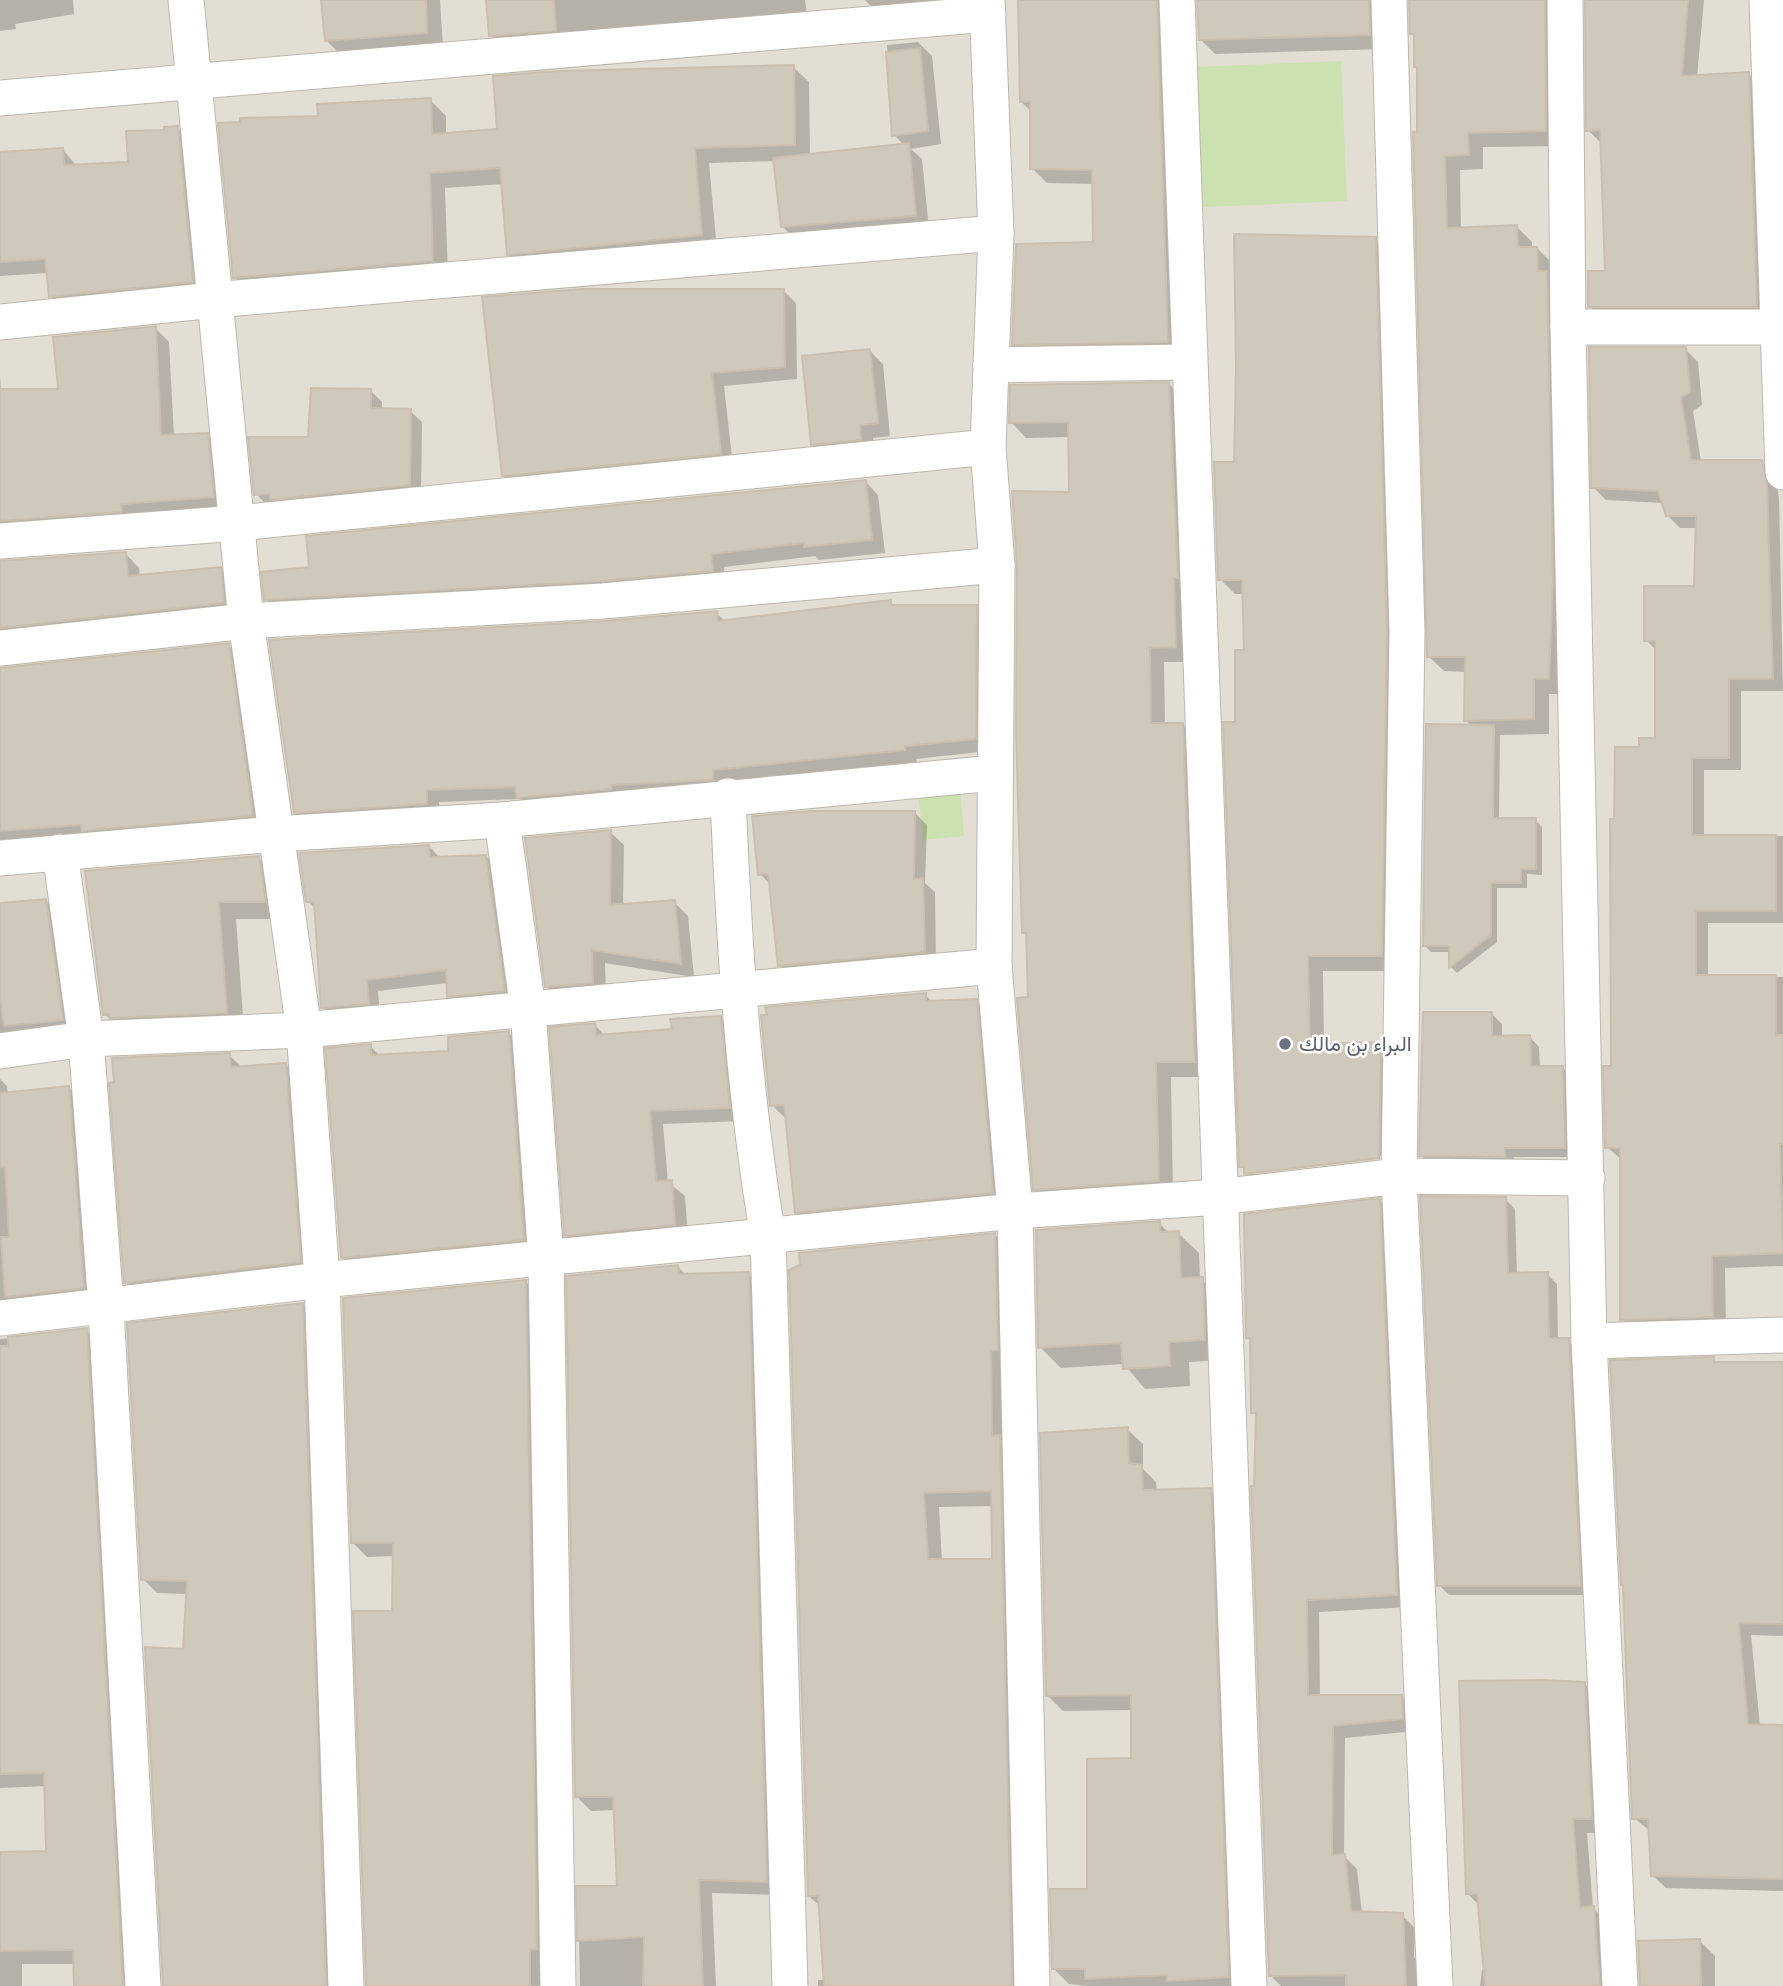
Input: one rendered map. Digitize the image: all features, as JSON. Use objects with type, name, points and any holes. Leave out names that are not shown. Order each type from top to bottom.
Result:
[{"type":"street","points":[[186,0],[246,621],[304,1030],[322,1280],[345,1986]]},
{"type":"street","points":[[1177,0],[1249,1986]]},
{"type":"street","points":[[1389,0],[1407,631],[1399,1176],[1434,1986]]},
{"type":"street","points":[[1565,0],[1567,327],[1589,1341],[1620,1986]]},
{"type":"street","points":[[1767,0],[1783,472]]},
{"type":"street","points":[[0,98],[988,7],[996,233],[988,447],[997,565],[994,966],[1015,1211],[1032,1986]]},
{"type":"street","points":[[0,322],[215,300],[996,233]]},
{"type":"street","points":[[1567,327],[1780,327]]},
{"type":"street","points":[[991,365],[1189,362]]},
{"type":"street","points":[[0,541],[238,523],[988,447]]},
{"type":"street","points":[[0,648],[246,621],[603,601],[997,565]]},
{"type":"street","points":[[0,858],[275,834],[502,820],[728,796],[994,773]]},
{"type":"street","points":[[728,796],[736,989],[754,1157],[768,1237],[790,1986]]},
{"type":"street","points":[[502,820],[528,1010],[546,1260],[558,1986]]},
{"type":"street","points":[[60,852],[86,1040],[106,1308],[143,1986]]},
{"type":"street","points":[[0,1051],[86,1040],[304,1030],[994,966]]},
{"type":"street","points":[[0,1318],[106,1308],[322,1280],[546,1260],[1015,1211],[1219,1197],[1399,1176],[1587,1178]]},
{"type":"street","points":[[1589,1341],[1783,1335]]},
{"type":"shaded area","points":[[0,0],[1783,0],[1783,1986],[0,1986]]},
{"type":"green space","points":[[1341,61],[1347,201],[1203,207],[1196,67]]},
{"type":"green space","points":[[960,787],[964,836],[923,840],[918,790]]},
{"type":"building","points":[[321,0],[426,0],[427,33],[325,41]]},
{"type":"building","points":[[486,0],[554,0],[556,31],[489,36]]},
{"type":"building","points":[[1018,0],[1157,0],[1168,342],[1012,345],[1016,244],[1093,242],[1092,170],[1030,169],[1030,102],[1020,102]]},
{"type":"building","points":[[1197,0],[1369,0],[1370,35],[1199,40]]},
{"type":"building","points":[[1409,0],[1545,0],[1546,131],[1468,133],[1469,155],[1445,156],[1447,228],[1517,225],[1518,247],[1537,247],[1538,271],[1547,271],[1553,581],[1549,679],[1534,679],[1534,719],[1464,721],[1465,657],[1427,657],[1413,132],[1417,132],[1417,67],[1414,67],[1414,34],[1410,34]]},
{"type":"building","points":[[1585,0],[1688,0],[1682,76],[1749,72],[1757,307],[1588,307],[1588,271],[1605,271],[1600,130],[1586,131]]},
{"type":"building","points":[[920,48],[928,131],[892,136],[886,52]]},
{"type":"building","points":[[794,65],[795,145],[695,148],[702,235],[507,255],[500,168],[430,173],[433,261],[233,278],[218,123],[240,122],[240,118],[318,116],[317,104],[431,98],[432,134],[497,129],[493,76],[559,71]]},
{"type":"building","points":[[178,126],[193,282],[49,297],[45,259],[0,262],[0,152],[63,148],[64,165],[128,162],[126,131],[164,130],[164,127]]},
{"type":"building","points":[[909,143],[916,216],[781,227],[773,158]]},
{"type":"building","points":[[1234,234],[1376,237],[1387,631],[1382,956],[1308,956],[1310,1044],[1381,1042],[1379,1158],[1244,1174],[1244,1167],[1239,1167],[1223,722],[1235,722],[1235,650],[1244,650],[1242,580],[1218,580],[1214,462],[1234,462]]},
{"type":"building","points":[[581,289],[784,289],[785,367],[712,373],[721,454],[502,476],[482,297]]},
{"type":"building","points":[[156,326],[161,435],[208,433],[214,497],[121,504],[122,512],[0,521],[0,389],[58,389],[53,337]]},
{"type":"building","points":[[1589,347],[1686,347],[1690,391],[1681,398],[1691,460],[1762,460],[1767,484],[1773,679],[1729,679],[1729,758],[1692,758],[1692,835],[1776,835],[1776,911],[1696,911],[1696,975],[1776,975],[1776,1035],[1783,1035],[1783,1144],[1780,1144],[1783,1253],[1712,1256],[1713,1317],[1620,1320],[1620,1148],[1605,1148],[1603,1066],[1611,1066],[1610,819],[1614,819],[1615,747],[1639,747],[1639,738],[1655,738],[1655,641],[1644,641],[1644,586],[1694,586],[1696,516],[1666,516],[1658,491],[1591,488]]},
{"type":"building","points":[[870,349],[878,423],[860,425],[861,440],[811,445],[802,356]]},
{"type":"building","points":[[1169,382],[1178,578],[1174,578],[1176,647],[1150,648],[1151,723],[1183,723],[1195,1062],[1156,1062],[1159,1181],[1033,1190],[1017,998],[1028,997],[1026,933],[1022,933],[1016,734],[1017,565],[1012,491],[1069,492],[1068,422],[1009,423],[1010,385]]},
{"type":"building","points":[[311,388],[371,389],[371,408],[411,409],[410,485],[270,500],[270,494],[254,495],[248,437],[308,437]]},
{"type":"building","points":[[866,480],[872,540],[804,547],[804,543],[711,554],[713,571],[602,581],[264,600],[261,572],[309,567],[306,536]]},
{"type":"building","points":[[126,552],[128,576],[221,567],[224,603],[0,628],[0,561]]},
{"type":"building","points":[[891,600],[891,605],[977,605],[976,739],[905,746],[905,750],[713,770],[713,780],[611,785],[611,789],[517,798],[515,787],[427,790],[427,804],[294,813],[269,640],[604,621],[717,611],[718,621]]},
{"type":"building","points":[[229,643],[253,816],[82,831],[81,825],[0,831],[0,668]]},
{"type":"building","points":[[1426,724],[1494,725],[1493,818],[1536,818],[1536,869],[1521,869],[1521,883],[1491,883],[1491,935],[1449,968],[1449,946],[1423,946]]},
{"type":"building","points":[[810,811],[915,811],[914,879],[923,878],[925,952],[778,966],[768,874],[758,875],[752,816]]},
{"type":"building","points":[[611,830],[610,905],[675,900],[681,964],[592,950],[593,983],[545,987],[525,838]]},
{"type":"building","points":[[429,845],[430,857],[486,855],[505,991],[447,997],[446,970],[367,980],[369,1004],[321,1008],[314,902],[306,902],[299,853]]},
{"type":"building","points":[[259,856],[266,902],[219,902],[227,1013],[110,1018],[109,1014],[103,1015],[85,871]]},
{"type":"building","points":[[46,899],[63,1020],[4,1026],[0,996],[0,903]]},
{"type":"building","points":[[926,993],[926,1001],[977,999],[993,1193],[795,1213],[784,1105],[770,1106],[761,1015],[767,1015],[765,1007]]},
{"type":"building","points":[[1423,1012],[1492,1012],[1492,1036],[1530,1035],[1531,1066],[1563,1066],[1565,1148],[1505,1148],[1505,1157],[1419,1156]]},
{"type":"building","points":[[721,1016],[730,1108],[650,1111],[656,1181],[672,1180],[675,1225],[564,1236],[549,1027],[595,1023],[596,1035],[672,1029],[670,1019]]},
{"type":"building","points":[[509,1031],[524,1240],[341,1258],[325,1048],[371,1044],[371,1055],[448,1051],[448,1037]]},
{"type":"building","points":[[230,1053],[231,1067],[286,1063],[301,1262],[124,1283],[109,1083],[114,1082],[112,1058]]},
{"type":"building","points":[[69,1086],[84,1288],[5,1297],[1,1237],[9,1237],[5,1167],[0,1167],[0,1093]]},
{"type":"building","points":[[1420,1196],[1506,1197],[1508,1273],[1548,1272],[1549,1338],[1569,1338],[1581,1586],[1437,1586]]},
{"type":"building","points":[[1380,1198],[1397,1595],[1307,1600],[1308,1695],[1402,1695],[1403,1719],[1333,1726],[1332,1855],[1345,1854],[1351,1911],[1403,1913],[1406,1986],[1346,1986],[1346,1975],[1269,1976],[1251,1486],[1254,1486],[1256,1413],[1251,1413],[1250,1338],[1246,1338],[1244,1214]]},
{"type":"building","points":[[1160,1221],[1160,1232],[1179,1231],[1181,1278],[1203,1277],[1205,1340],[1169,1342],[1170,1366],[1123,1369],[1121,1343],[1038,1348],[1036,1230]]},
{"type":"building","points":[[995,1233],[998,1350],[991,1351],[992,1436],[1000,1435],[1012,1986],[824,1986],[818,1896],[808,1896],[789,1270],[800,1265],[799,1253]],"holes":[[[991,1491],[992,1559],[928,1559],[924,1493]]]},
{"type":"building","points":[[678,1265],[679,1274],[749,1272],[767,1882],[699,1880],[703,1986],[643,1986],[644,1937],[577,1941],[576,1886],[617,1886],[613,1797],[575,1797],[566,1276]]},
{"type":"building","points":[[526,1280],[537,1949],[530,1949],[530,1986],[366,1986],[353,1611],[392,1611],[393,1543],[351,1543],[343,1298]]},
{"type":"building","points":[[303,1303],[326,1986],[163,1986],[145,1647],[183,1649],[187,1581],[141,1580],[127,1323]]},
{"type":"building","points":[[87,1328],[123,1986],[74,1986],[73,1950],[0,1951],[0,1852],[46,1851],[44,1773],[0,1774],[0,1346],[8,1346],[8,1337]]},
{"type":"building","points":[[1714,1357],[1714,1362],[1783,1362],[1783,1624],[1739,1623],[1748,1724],[1783,1725],[1783,1879],[1651,1876],[1648,1819],[1632,1819],[1623,1585],[1610,1360]]},
{"type":"building","points":[[1128,1427],[1129,1463],[1142,1465],[1143,1490],[1211,1488],[1229,1977],[1167,1981],[1167,1975],[1085,1979],[1085,1969],[1052,1969],[1050,1889],[1087,1889],[1087,1759],[1131,1758],[1131,1695],[1046,1696],[1040,1433]]},
{"type":"building","points":[[1459,1681],[1585,1682],[1592,1819],[1573,1819],[1580,1907],[1594,1906],[1600,1986],[1485,1986],[1477,1894],[1466,1894]]},
{"type":"building","points":[[1700,1939],[1701,1986],[1640,1986],[1638,1941]]},
{"type":"place","name":"البراء بن مالك","points":[[1285,1044]]}]
